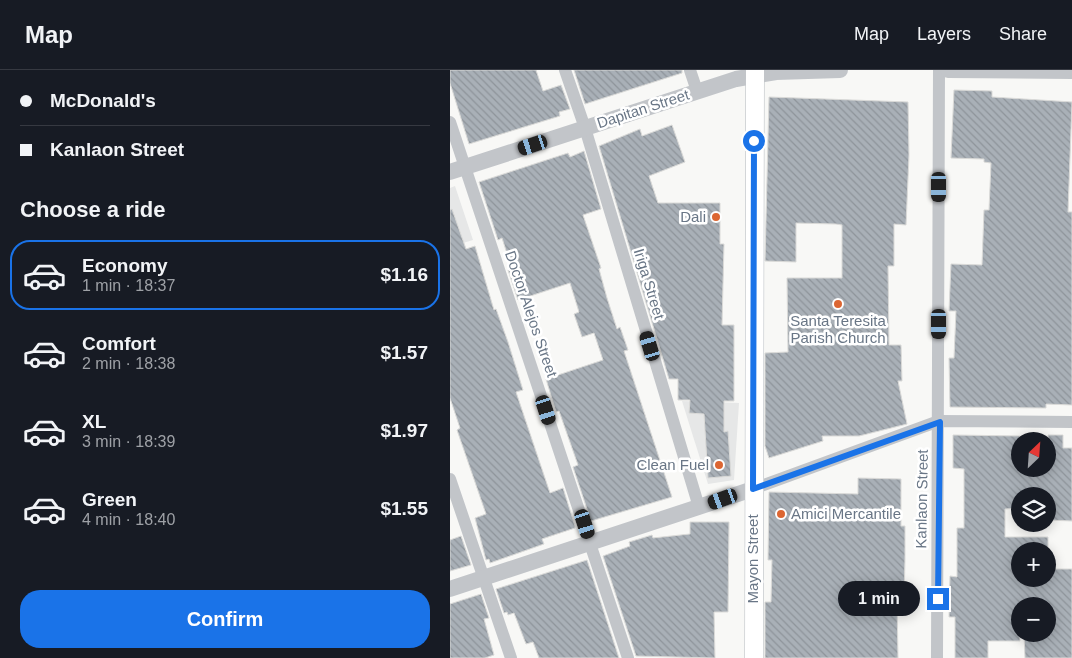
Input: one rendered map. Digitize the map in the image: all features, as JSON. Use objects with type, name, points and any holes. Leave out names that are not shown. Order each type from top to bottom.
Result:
[{"type":"main road","name":"Mayon Street","points":[[754,658],[755,72]]},
{"type":"street","name":"Iriga Street","points":[[565,70],[585,128],[699,507]]},
{"type":"street","points":[[690,70],[697,91]]},
{"type":"street","name":"Dapitan Street","points":[[457,170],[755,72],[840,70]]},
{"type":"street","name":"Kanlaon Street","points":[[937,658],[940,422],[939,70]]},
{"type":"street","points":[[948,70],[1072,71]]},
{"type":"street","name":"Doctor Alejos Street","points":[[450,122],[457,170],[591,543],[628,658]]},
{"type":"street","points":[[450,589],[753,489],[940,422],[1072,422]]},
{"type":"street","points":[[450,479],[511,658]]},
{"type":"shaded area","points":[[455,186],[473,240],[450,247],[450,188]]},
{"type":"shaded area","points":[[682,401],[739,403],[734,480],[708,484]]},
{"type":"building","points":[[450,70],[536,70],[543,91],[561,85],[570,109],[559,112],[560,116],[469,144],[450,83]]},
{"type":"building","points":[[574,70],[682,70],[682,73],[585,104]]},
{"type":"building","points":[[954,90],[992,91],[992,97],[1072,102],[1068,212],[1072,212],[1072,405],[1046,404],[1046,408],[950,407],[949,358],[954,358],[956,311],[949,311],[951,264],[982,265],[984,210],[989,210],[991,163],[984,162],[984,159],[951,158]]},
{"type":"building","points":[[769,97],[908,102],[909,155],[906,225],[894,224],[894,266],[888,266],[889,345],[901,345],[902,381],[898,381],[907,424],[859,436],[822,436],[823,441],[769,458],[765,446],[765,353],[788,352],[787,278],[842,278],[842,225],[796,223],[796,262],[765,261]]},
{"type":"building","points":[[672,125],[685,162],[649,176],[658,203],[720,203],[720,244],[724,244],[722,325],[734,325],[734,401],[724,401],[724,432],[728,431],[731,476],[708,478],[704,414],[689,413],[690,400],[678,400],[678,379],[669,379],[599,146],[640,129],[642,136]]},
{"type":"building","points":[[584,151],[601,209],[583,215],[601,268],[599,269],[617,329],[620,327],[628,350],[624,351],[672,497],[591,521],[573,467],[578,465],[559,411],[556,412],[546,379],[603,360],[594,333],[582,337],[574,314],[579,312],[570,283],[518,300],[508,270],[512,269],[502,238],[498,240],[479,182],[568,153],[570,157]]},
{"type":"building","points":[[452,209],[466,249],[475,246],[494,310],[496,309],[508,342],[523,390],[516,392],[550,493],[563,488],[575,526],[575,528],[542,539],[544,544],[490,563],[489,559],[486,560],[475,518],[486,514],[457,430],[460,428],[450,398],[450,210]]},
{"type":"building","points":[[953,435],[1011,436],[1011,478],[1056,478],[1056,435],[1063,435],[1063,448],[1072,448],[1072,521],[1056,520],[1056,487],[1011,487],[1011,509],[1005,509],[1005,537],[1048,537],[1048,542],[1011,542],[1011,587],[1056,587],[1056,569],[1072,569],[1072,658],[1025,658],[1024,642],[1056,642],[1056,597],[1011,597],[1011,641],[988,641],[988,658],[955,658],[955,617],[949,617],[950,576],[957,577],[957,528],[964,528],[964,469],[953,468]]},
{"type":"building","points":[[858,478],[901,479],[901,526],[905,526],[905,559],[904,600],[897,600],[898,658],[765,658],[765,602],[771,602],[772,560],[768,560],[769,492],[858,494]]},
{"type":"building","points":[[690,522],[729,522],[728,612],[714,612],[715,658],[636,656],[603,556],[630,546],[629,542],[652,535],[653,538],[690,534]]},
{"type":"building","points":[[461,536],[471,565],[450,571],[450,540]]},
{"type":"building","points":[[587,560],[619,658],[539,658],[533,642],[526,644],[514,613],[508,615],[507,612],[504,613],[496,589]]},
{"type":"building","points":[[481,594],[489,618],[484,619],[494,655],[485,658],[450,658],[450,604]]},
{"type":"place","name":"Dali","points":[[716,217]]},
{"type":"place","name":"Santa Teresita Parish Church","points":[[838,304]]},
{"type":"place","name":"Clean Fuel","points":[[719,465]]},
{"type":"place","name":"Amici Mercantile","points":[[781,514]]},
{"type":"route","points":[[754,141],[753,489],[940,422],[938,599]]}]
